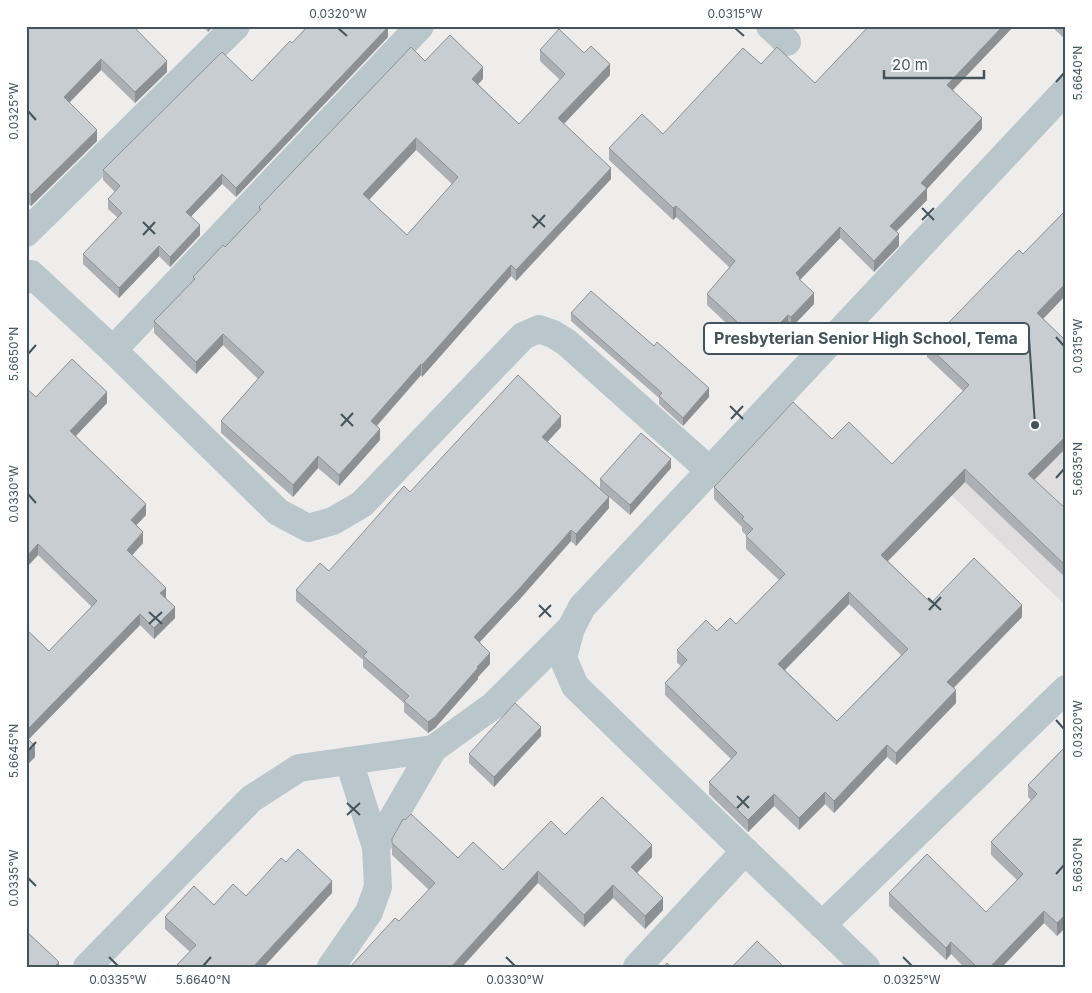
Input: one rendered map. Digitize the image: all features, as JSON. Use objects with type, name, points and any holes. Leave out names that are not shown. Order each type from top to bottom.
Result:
[{"type":"street","points":[[26,233],[236,26]]},
{"type":"street","points":[[112,350],[420,26]]},
{"type":"street","points":[[866,967],[575,686],[563,658],[571,628],[582,607],[1066,90]]},
{"type":"street","points":[[28,274],[112,350],[278,512],[308,528],[333,521],[362,504],[523,336],[539,329],[553,334],[566,342],[709,470]]},
{"type":"street","points":[[376,847],[433,748],[494,705],[571,628]]},
{"type":"street","points":[[822,925],[1066,689]]},
{"type":"street","points":[[86,967],[251,799],[299,768],[433,748]]},
{"type":"street","points":[[331,967],[369,912],[378,887],[376,847],[349,761]]},
{"type":"street","points":[[637,967],[745,852]]},
{"type":"shaded area","points":[[1066,362],[1066,606],[943,487]]},
{"type":"building","points":[[26,26],[133,26],[167,61],[135,92],[101,59],[64,97],[97,130],[31,195],[26,190]]},
{"type":"building","points":[[308,26],[388,27],[236,188],[222,174],[186,212],[200,225],[170,257],[159,246],[119,288],[83,254],[122,213],[108,199],[120,186],[103,170],[222,52],[252,81],[290,41],[292,43]]},
{"type":"building","points":[[869,26],[1003,26],[947,85],[982,118],[921,183],[927,188],[890,226],[899,234],[874,261],[840,227],[796,273],[799,279],[814,293],[791,317],[788,315],[760,343],[707,294],[735,261],[676,206],[673,208],[609,148],[642,114],[663,134],[743,48],[761,64],[777,47],[815,83]]},
{"type":"building","points":[[559,29],[584,53],[591,46],[610,64],[558,118],[611,168],[516,270],[511,265],[421,364],[371,421],[380,429],[339,475],[318,456],[293,485],[221,421],[264,372],[223,334],[196,362],[154,321],[195,279],[193,277],[223,245],[225,247],[261,209],[259,207],[411,47],[425,61],[450,35],[483,67],[472,79],[519,124],[565,74],[540,50]],"holes":[[[416,138],[458,177],[407,235],[363,194]]]},
{"type":"building","points":[[1066,210],[1066,283],[1037,313],[1066,341],[1066,436],[1028,474],[1066,509],[1066,566],[965,469],[881,555],[931,603],[974,558],[1022,605],[947,682],[956,690],[896,753],[887,745],[834,801],[825,792],[799,818],[774,794],[748,820],[709,782],[737,753],[665,683],[687,660],[677,650],[706,620],[717,631],[730,618],[736,624],[785,574],[746,536],[753,529],[742,519],[744,517],[714,487],[793,402],[832,439],[849,422],[892,464],[969,385],[927,345],[1019,250],[1023,254]],"holes":[[[849,592],[908,649],[837,721],[778,664]]]},
{"type":"building","points":[[591,291],[654,346],[657,342],[709,388],[683,418],[659,396],[662,393],[571,313]]},
{"type":"building","points":[[72,359],[107,392],[70,431],[146,504],[131,520],[143,532],[127,550],[166,588],[160,593],[175,607],[154,628],[140,614],[26,731],[26,629],[49,651],[97,601],[38,544],[26,556],[26,388],[36,397]]},
{"type":"building","points":[[518,375],[561,416],[542,437],[609,497],[576,534],[571,530],[474,637],[490,653],[435,717],[428,722],[404,701],[409,696],[363,656],[367,652],[296,590],[320,563],[329,571],[404,486],[410,492]]},
{"type":"building","points":[[641,433],[671,459],[630,505],[600,479]]},
{"type":"building","points":[[515,703],[541,727],[494,777],[469,754]]},
{"type":"building","points":[[26,737],[35,746],[26,755]]},
{"type":"building","points":[[1066,746],[1066,914],[1057,923],[1044,911],[990,967],[977,967],[951,942],[946,948],[889,893],[927,854],[986,912],[1023,874],[991,842],[1037,794],[1028,785]]},
{"type":"building","points":[[602,797],[652,845],[631,867],[663,898],[645,916],[613,885],[584,915],[538,871],[451,967],[350,967],[395,918],[399,921],[435,883],[392,843],[392,839],[403,819],[405,820],[411,814],[458,858],[473,842],[503,870],[551,821],[565,835]]},
{"type":"building","points":[[298,849],[332,881],[253,967],[175,967],[196,945],[165,917],[194,886],[214,905],[233,884],[246,896],[281,858],[286,862]]},
{"type":"building","points":[[26,931],[59,962],[54,967],[26,967]]},
{"type":"building","points":[[757,941],[784,967],[732,967]]},
{"type":"place","name":"Presbyterian Senior High School, Tema","points":[[1035,425]]}]
